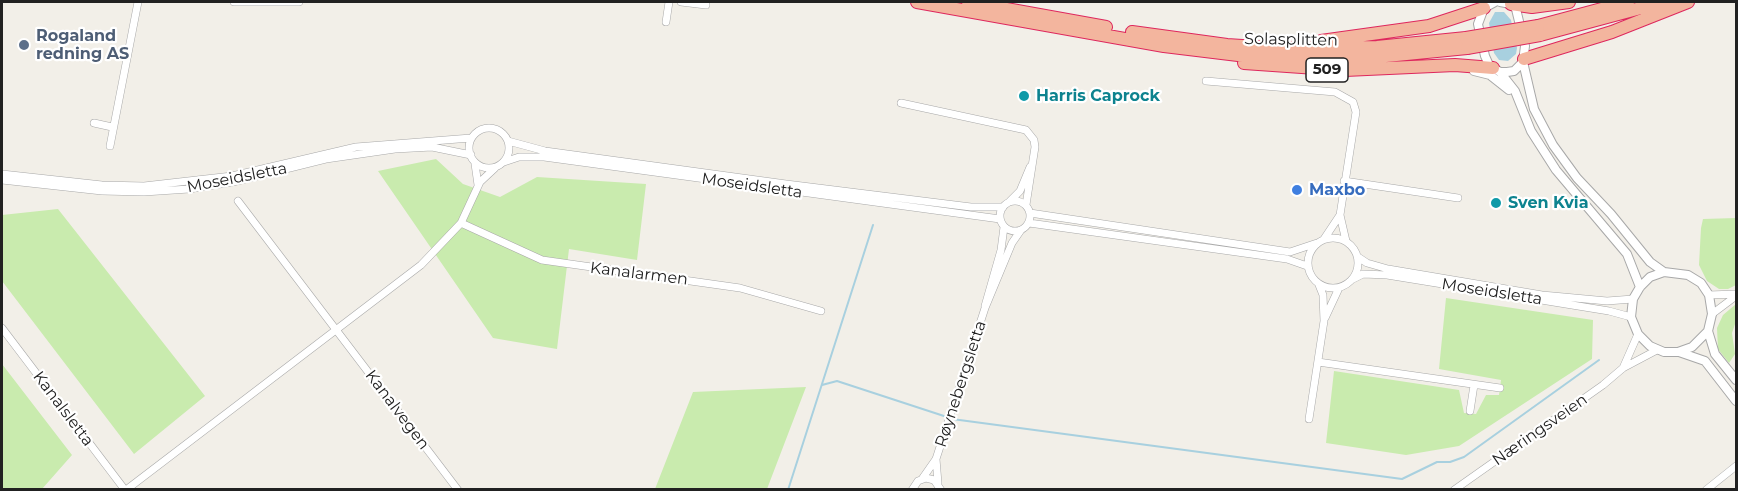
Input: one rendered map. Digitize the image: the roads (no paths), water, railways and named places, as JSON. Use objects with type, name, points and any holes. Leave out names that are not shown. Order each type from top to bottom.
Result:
[{"type":"highway","name":"Solasplitten","points":[[917,2],[1164,46],[1238,55],[1316,59],[1376,57],[1466,43],[1539,30],[1663,2]]},
{"type":"highway","name":"Solasplitten","points":[[968,2],[1137,33],[1227,45],[1357,48],[1466,43]]},
{"type":"highway","points":[[1502,2],[1532,7],[1569,2]]},
{"type":"highway","name":"Solasplitten","points":[[1539,30],[1628,2]]},
{"type":"highway","points":[[1523,61],[1612,32],[1688,2]]},
{"type":"highway","name":"509","points":[[1227,45],[1240,41],[1316,42],[1368,35],[1429,26],[1484,8]]},
{"type":"highway","name":"509","points":[[1164,46],[1177,52],[1265,66],[1345,70],[1466,65],[1496,70]]},
{"type":"street","points":[[110,146],[138,2]]},
{"type":"street","points":[[234,2],[299,2]]},
{"type":"street","points":[[666,22],[669,2]]},
{"type":"street","points":[[681,2],[706,5]]},
{"type":"street","points":[[1640,287],[1628,254],[1556,170],[1531,130],[1515,91],[1485,56],[1478,24],[1484,8],[1502,2],[1520,18],[1525,46],[1523,61],[1529,97],[1553,145],[1577,178],[1611,214],[1637,248],[1664,272]]},
{"type":"street","points":[[1496,70],[1514,70],[1523,61]]},
{"type":"street","points":[[1435,68],[1472,70],[1490,75],[1507,88],[1520,105]]},
{"type":"street","points":[[1206,81],[1344,95],[1353,102],[1356,112],[1340,214],[1346,241],[1358,257],[1359,264],[1353,279],[1339,288],[1324,321]]},
{"type":"street","points":[[901,103],[1017,126],[1026,130],[1034,141],[1034,160],[1026,205]]},
{"type":"street","points":[[94,123],[112,127]]},
{"type":"street","points":[[126,489],[422,266],[461,223],[477,190],[480,182],[504,162],[509,152],[508,141],[501,132],[490,128],[479,130],[471,138],[468,149],[475,164],[477,190]]},
{"type":"street","name":"Moseidsletta","points":[[2,174],[102,185],[144,186],[232,176],[356,147],[471,138]]},
{"type":"street","name":"Moseidsletta","points":[[508,141],[545,151],[751,179],[971,207],[1003,207]]},
{"type":"street","name":"Moseidsletta","points":[[2,180],[102,191],[144,192],[189,189],[233,182],[326,159],[386,150],[432,147],[461,151],[471,155]]},
{"type":"street","name":"Moseidsletta","points":[[504,162],[519,157],[544,157],[970,213],[1002,223]]},
{"type":"street","points":[[1034,160],[1020,190],[1003,207],[1002,223],[1011,231],[1021,230],[1029,224],[1287,259],[1307,266]]},
{"type":"street","points":[[475,164],[484,169],[495,168]]},
{"type":"street","points":[[1344,181],[1458,198]]},
{"type":"street","points":[[238,201],[336,331]]},
{"type":"street","points":[[1010,201],[1019,201],[1026,205],[1030,213],[1029,224]]},
{"type":"street","points":[[1030,213],[1290,252],[1324,239],[1339,238],[1346,241]]},
{"type":"street","points":[[1324,239],[1340,214]]},
{"type":"street","name":"Kanalarmen","points":[[461,223],[542,260],[740,288],[821,312]]},
{"type":"street","name":"Røynebergsletta","points":[[912,489],[936,459],[948,424],[1001,250],[1002,223]]},
{"type":"street","name":"Røynebergsletta","points":[[985,308],[1008,252],[1021,230]]},
{"type":"street","points":[[1309,419],[1324,321],[1323,295],[1307,266],[1308,258],[1317,243]]},
{"type":"street","name":"Moseidsletta","points":[[1358,257],[1367,263],[1388,269],[1542,295],[1607,301],[1634,298]]},
{"type":"street","points":[[1737,380],[1715,354],[1708,331],[1712,314],[1709,295],[1701,283],[1688,274],[1664,272],[1650,277],[1640,287],[1634,298],[1632,317],[1638,334],[1657,350],[1678,352],[1705,361],[1737,401]]},
{"type":"street","name":"Moseidsletta","points":[[1353,279],[1363,274],[1387,275],[1609,311],[1632,317]]},
{"type":"street","points":[[1319,285],[1339,288]]},
{"type":"street","points":[[1709,295],[1737,295]]},
{"type":"street","points":[[1712,314],[1737,295]]},
{"type":"street","name":"Kanalsletta","points":[[2,328],[126,489]]},
{"type":"street","name":"Kanalvegen","points":[[336,331],[458,489]]},
{"type":"street","points":[[1678,352],[1692,347],[1708,331]]},
{"type":"street","points":[[1623,368],[1638,334]]},
{"type":"street","name":"Næringsveien","points":[[1454,489],[1623,368],[1657,350]]},
{"type":"street","points":[[1318,362],[1500,388]]},
{"type":"street","points":[[1470,411],[1474,385]]},
{"type":"street","name":"Røynebergsletta","points":[[936,459],[939,486]]},
{"type":"street","points":[[1706,489],[1734,467],[1737,460]]},
{"type":"street","points":[[922,479],[930,478],[939,486]]},
{"type":"water","points":[[1495,12],[1504,12],[1511,20],[1517,48],[1516,54],[1508,61],[1499,60],[1494,53],[1489,23]]},
{"type":"waterway","points":[[788,490],[873,225]]},
{"type":"waterway","points":[[952,419],[1402,479],[1437,462],[1450,462],[1464,457],[1599,360]]},
{"type":"waterway","points":[[822,385],[837,381],[947,417]]},
{"type":"place","name":"Rogaland redning AS","points":[[24,45]]},
{"type":"place","name":"Harris Caprock","points":[[1024,96]]},
{"type":"place","name":"Maxbo","points":[[1297,190]]},
{"type":"place","name":"Sven Kvia","points":[[1496,203]]}]
